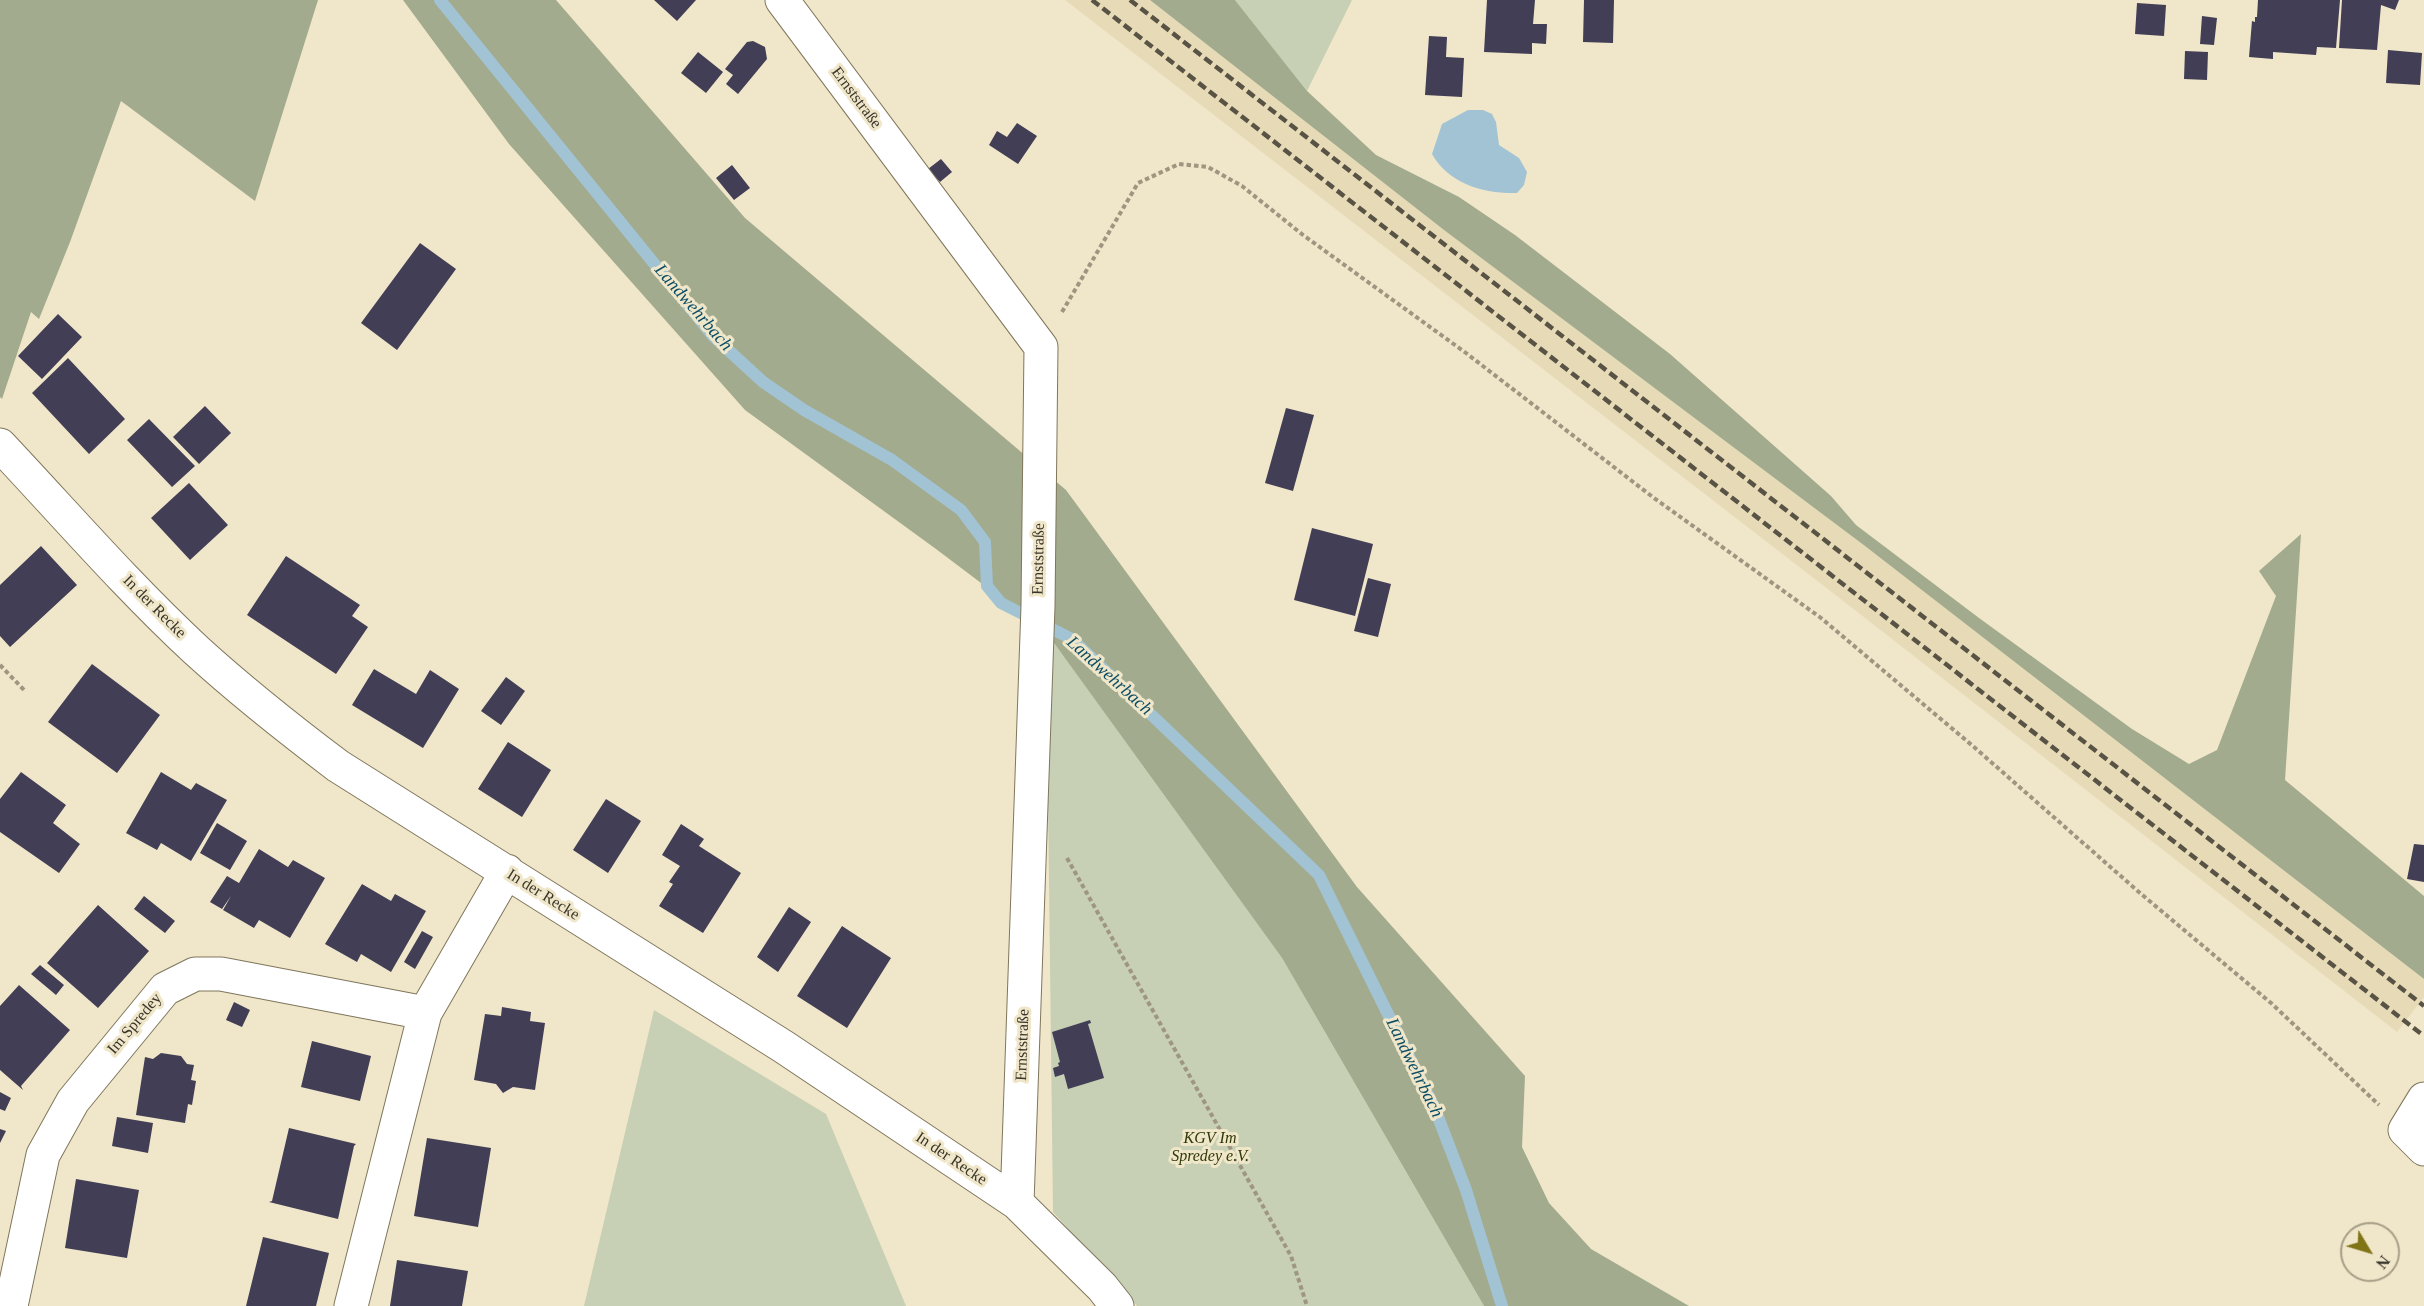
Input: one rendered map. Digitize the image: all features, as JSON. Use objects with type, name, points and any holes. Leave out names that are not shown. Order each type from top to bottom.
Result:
[{"type":"street","name":"Ernststraße","points":[[782,0],[1041,347],[1038,606],[1017,1203]]},
{"type":"street","name":"In der Recke","points":[[0,445],[196,650],[278,720],[338,766],[784,1047],[1017,1203],[1102,1287],[1117,1306]]},
{"type":"street","points":[[351,1306],[425,1013],[507,871]]},
{"type":"street","name":"Im Spredey","points":[[11,1306],[43,1155],[73,1101],[165,989],[195,974],[221,974],[425,1013]]},
{"type":"street","points":[[2415,1140],[2424,1099]]},
{"type":"path","points":[[1041,347],[1138,183],[1179,164],[1208,167],[1242,186],[1303,235],[1466,353],[1654,498],[1821,618],[2271,1003],[2415,1140]]},
{"type":"path","points":[[0,665],[25,691]]},
{"type":"path","points":[[1066,856],[1291,1256],[1306,1306]]},
{"type":"shaded area","points":[[1065,0],[1150,0],[1444,230],[1865,546],[2424,979],[2424,997],[2397,1032]]},
{"type":"green space","points":[[0,0],[318,0],[255,201],[121,101],[70,242],[39,319],[31,312],[2,399],[0,397]]},
{"type":"green space","points":[[403,0],[556,0],[745,218],[1066,490],[1357,887],[1525,1076],[1522,1147],[1549,1203],[1591,1249],[1689,1306],[1484,1306],[1282,958],[1046,632],[745,410],[509,144]]},
{"type":"green space","points":[[1150,0],[1235,0],[1307,91],[1376,155],[1459,197],[1515,235],[1670,354],[1831,496],[1856,525],[2132,729],[2189,764],[2217,750],[2276,596],[2259,571],[2301,534],[2285,780],[2424,896],[2424,979],[1865,546],[1444,230]]},
{"type":"green space","points":[[1235,0],[1352,0],[1307,91]]},
{"type":"green space","name":"KGV Im Spredey e.V.","points":[[1046,632],[1282,958],[1484,1306],[1137,1306],[1053,1212]]},
{"type":"green space","points":[[654,1010],[826,1114],[906,1306],[584,1306]]},
{"type":"water","points":[[1468,110],[1483,110],[1492,114],[1496,122],[1499,145],[1519,158],[1527,172],[1524,185],[1517,193],[1492,192],[1458,180],[1439,164],[1432,154],[1442,124]]},
{"type":"building","points":[[654,0],[696,0],[677,21]]},
{"type":"building","points":[[1487,0],[1535,0],[1533,24],[1547,24],[1546,44],[1532,43],[1532,54],[1484,52]]},
{"type":"building","points":[[1584,0],[1614,0],[1613,43],[1583,42]]},
{"type":"building","points":[[2258,0],[2340,0],[2336,48],[2317,47],[2316,55],[2273,52],[2273,59],[2249,57],[2252,21],[2255,22],[2255,17],[2257,17]]},
{"type":"building","points":[[2342,0],[2399,0],[2395,10],[2381,5],[2377,50],[2339,48]]},
{"type":"building","points":[[2137,3],[2166,5],[2164,36],[2135,34]]},
{"type":"building","points":[[2202,16],[2217,18],[2214,45],[2200,44]]},
{"type":"building","points":[[1429,36],[1447,37],[1446,57],[1464,58],[1462,97],[1425,95]]},
{"type":"building","points":[[753,41],[765,47],[767,59],[738,94],[726,84],[733,75],[725,69],[747,42]]},
{"type":"building","points":[[2388,50],[2422,53],[2420,85],[2386,83]]},
{"type":"building","points":[[2185,51],[2208,52],[2207,80],[2184,79]]},
{"type":"building","points":[[698,52],[723,72],[706,93],[681,73]]},
{"type":"building","points":[[1017,123],[1037,136],[1018,164],[989,145],[997,131],[1007,137]]},
{"type":"building","points":[[941,159],[952,172],[940,182],[928,169]]},
{"type":"building","points":[[732,165],[750,188],[734,200],[716,178]]},
{"type":"building","points":[[420,243],[456,269],[397,350],[361,323]]},
{"type":"building","points":[[58,314],[82,337],[42,379],[18,356]]},
{"type":"building","points":[[68,358],[125,419],[89,454],[32,393]]},
{"type":"building","points":[[205,406],[231,433],[199,464],[173,437]]},
{"type":"building","points":[[1286,408],[1314,415],[1293,491],[1265,483]]},
{"type":"building","points":[[149,419],[195,466],[172,487],[127,440]]},
{"type":"building","points":[[189,483],[228,525],[190,560],[151,518]]},
{"type":"building","points":[[1312,528],[1373,544],[1355,616],[1294,600]]},
{"type":"building","points":[[41,546],[77,585],[10,647],[0,636],[0,585]]},
{"type":"building","points":[[286,556],[360,605],[352,616],[368,627],[336,674],[247,615]]},
{"type":"building","points":[[1368,578],[1391,584],[1378,637],[1354,631]]},
{"type":"building","points":[[92,664],[160,715],[117,773],[48,722]]},
{"type":"building","points":[[374,669],[416,694],[430,670],[459,689],[423,748],[352,705]]},
{"type":"building","points":[[506,677],[525,691],[501,725],[481,711]]},
{"type":"building","points":[[508,742],[551,770],[522,817],[478,789]]},
{"type":"building","points":[[21,772],[66,805],[53,823],[80,844],[59,873],[0,832],[0,799]]},
{"type":"building","points":[[161,772],[191,790],[196,783],[227,800],[191,861],[161,843],[157,850],[126,833]]},
{"type":"building","points":[[606,799],[641,821],[608,873],[573,850]]},
{"type":"building","points":[[217,823],[247,841],[230,870],[200,853]]},
{"type":"building","points":[[681,824],[704,839],[699,846],[741,873],[703,933],[659,906],[673,884],[669,882],[680,866],[662,855]]},
{"type":"building","points":[[2414,844],[2424,845],[2424,882],[2407,879]]},
{"type":"building","points":[[259,849],[288,867],[293,860],[325,878],[290,938],[259,920],[254,928],[223,910],[231,896],[222,909],[210,902],[227,876],[239,883]]},
{"type":"building","points":[[362,884],[391,901],[395,894],[426,911],[391,972],[361,954],[357,962],[325,944]]},
{"type":"building","points":[[144,896],[175,921],[165,933],[134,909]]},
{"type":"building","points":[[98,905],[149,951],[98,1008],[47,963]]},
{"type":"building","points":[[789,907],[811,922],[778,972],[757,957]]},
{"type":"building","points":[[842,926],[891,958],[847,1028],[797,996]]},
{"type":"building","points":[[422,931],[433,937],[415,969],[404,962]]},
{"type":"building","points":[[40,965],[64,985],[56,995],[31,974]]},
{"type":"building","points":[[19,985],[70,1030],[21,1086],[23,1090],[0,1070],[0,1006]]},
{"type":"building","points":[[234,1002],[250,1010],[242,1027],[226,1020]]},
{"type":"building","points":[[502,1007],[531,1012],[530,1021],[545,1023],[535,1090],[513,1087],[503,1093],[496,1084],[474,1080],[485,1014],[501,1016]]},
{"type":"building","points":[[1090,1020],[1091,1023],[1088,1024],[1104,1078],[1068,1089],[1064,1074],[1055,1077],[1053,1068],[1059,1066],[1060,1062],[1052,1032]]},
{"type":"building","points":[[312,1041],[371,1056],[360,1101],[301,1087]]},
{"type":"building","points":[[161,1053],[181,1056],[187,1064],[194,1065],[191,1080],[196,1081],[192,1105],[188,1104],[185,1123],[136,1115],[145,1057],[153,1059]]},
{"type":"building","points":[[0,1092],[11,1098],[5,1111],[0,1109]]},
{"type":"building","points":[[117,1117],[153,1123],[148,1153],[112,1146]]},
{"type":"building","points":[[289,1128],[356,1144],[338,1219],[269,1202],[272,1201]]},
{"type":"building","points":[[0,1129],[6,1131],[0,1143]]},
{"type":"building","points":[[427,1138],[491,1148],[478,1227],[414,1216]]},
{"type":"building","points":[[76,1179],[139,1190],[127,1258],[65,1248]]},
{"type":"building","points":[[263,1237],[329,1253],[316,1306],[246,1306]]},
{"type":"building","points":[[397,1260],[468,1271],[462,1306],[390,1306]]},
{"type":"waterway","name":"Landwehrbach","points":[[440,0],[713,336],[763,382],[804,410],[892,460],[961,510],[985,542],[987,586],[1001,603],[1072,639],[1319,875],[1435,1109],[1466,1190],[1502,1306]]},
{"type":"railway","points":[[1092,0],[2424,1036]]},
{"type":"railway","points":[[1130,0],[2424,1006]]}]
